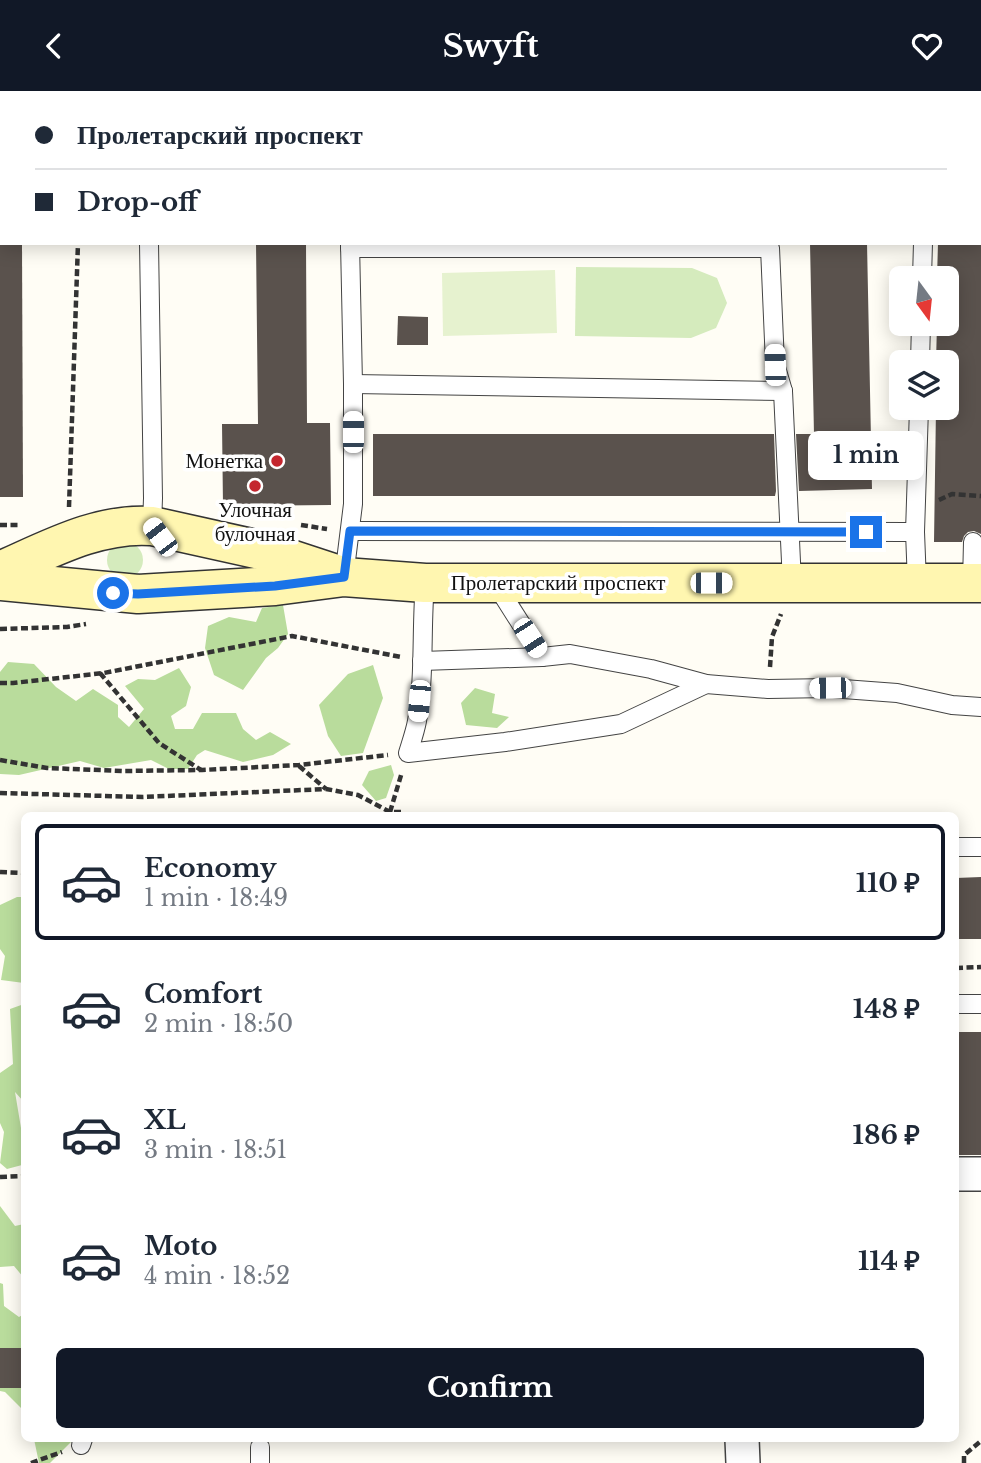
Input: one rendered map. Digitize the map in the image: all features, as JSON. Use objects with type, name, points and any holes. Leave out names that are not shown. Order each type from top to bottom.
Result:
[{"type":"main road","name":"Пролетарский проспект","points":[[0,571],[69,541],[117,526],[135,524],[270,552],[344,577]]},
{"type":"main road","points":[[103,530],[93,560],[96,573],[101,586],[126,593],[156,586],[164,575],[167,559],[160,537],[152,526]]},
{"type":"main road","name":"Пролетарский проспект","points":[[0,581],[126,593],[275,586],[344,577],[425,583],[976,583]]},
{"type":"street","points":[[959,1174],[981,1174]]},
{"type":"street","points":[[742,1442],[743,1463]]},
{"type":"lane","points":[[149,245],[152,526]]},
{"type":"lane","points":[[922,266],[923,245]]},
{"type":"lane","points":[[344,577],[353,504],[350,246],[771,247],[775,365],[783,391],[792,583]]},
{"type":"lane","points":[[353,384],[783,391]]},
{"type":"lane","points":[[917,583],[915,532],[919,420]]},
{"type":"lane","points":[[350,531],[915,532]]},
{"type":"lane","points":[[974,543],[976,583]]},
{"type":"lane","points":[[425,583],[417,722],[408,753],[505,742],[621,724],[706,684]]},
{"type":"lane","points":[[495,583],[542,657]]},
{"type":"lane","points":[[422,661],[570,654],[651,669],[706,684],[897,693],[951,705],[981,707]]},
{"type":"lane","points":[[959,847],[981,847]]},
{"type":"lane","points":[[959,1004],[981,1004]]},
{"type":"path","points":[[69,486],[78,245]]},
{"type":"path","points":[[916,510],[952,495],[981,496]]},
{"type":"path","points":[[768,689],[772,637],[792,583]]},
{"type":"path","points":[[0,683],[100,673],[292,636],[422,661]]},
{"type":"path","points":[[100,673],[159,743],[202,770]]},
{"type":"path","points":[[0,760],[59,768],[123,771],[202,770],[299,765],[408,753],[390,812],[358,795],[326,789],[143,797],[0,793]]},
{"type":"path","points":[[299,765],[326,789]]},
{"type":"path","points":[[0,872],[21,873]]},
{"type":"path","points":[[959,968],[981,967]]},
{"type":"path","points":[[0,1178],[21,1176]]},
{"type":"path","points":[[964,1463],[964,1454],[981,1441]]},
{"type":"path","points":[[30,1463],[82,1442]]},
{"type":"green space","points":[[576,267],[692,268],[717,278],[727,303],[716,328],[691,338],[575,336]]},
{"type":"green space","points":[[555,270],[557,333],[443,336],[442,273]]},
{"type":"green space","points":[[125,542],[138,547],[143,560],[138,573],[125,578],[112,573],[107,560],[112,547]]},
{"type":"green space","points":[[283,605],[288,634],[266,658],[243,690],[214,675],[205,648],[208,626],[229,617],[256,622],[262,608]]},
{"type":"green space","points":[[8,662],[34,664],[56,687],[76,701],[93,689],[118,705],[118,717],[129,727],[144,709],[125,686],[138,679],[155,680],[179,668],[191,687],[186,706],[171,716],[175,729],[193,729],[202,713],[236,713],[243,729],[256,740],[270,732],[291,744],[273,755],[243,762],[205,750],[197,755],[188,769],[169,769],[151,760],[104,768],[80,761],[19,775],[0,774],[0,672]]},
{"type":"green space","points":[[373,665],[383,698],[363,753],[341,756],[328,736],[319,705],[348,674]]},
{"type":"green space","points":[[475,688],[495,694],[492,713],[509,717],[497,728],[466,725],[461,703]]},
{"type":"green space","points":[[391,765],[394,775],[386,798],[376,801],[362,785],[369,771]]},
{"type":"green space","points":[[21,897],[21,983],[1,980],[5,956],[0,949],[0,905]]},
{"type":"green space","points":[[21,1005],[21,1099],[15,1092],[21,1128],[21,1165],[7,1169],[0,1163],[4,1132],[0,1123],[0,1073],[13,1064],[10,1009]]},
{"type":"green space","points":[[0,1206],[15,1226],[21,1225],[21,1274],[14,1266],[0,1267]]},
{"type":"green space","points":[[0,1283],[3,1284],[4,1306],[21,1316],[21,1408],[5,1392],[0,1391]]},
{"type":"green space","points":[[35,1442],[71,1442],[50,1463],[39,1463]]},
{"type":"building","points":[[0,245],[22,245],[23,497],[0,497]]},
{"type":"building","points":[[256,245],[306,245],[307,423],[330,423],[331,505],[223,506],[222,424],[258,424]]},
{"type":"building","points":[[810,245],[867,245],[872,489],[799,491],[796,434],[814,434]]},
{"type":"building","points":[[938,245],[981,245],[981,534],[968,532],[962,542],[934,542],[936,420],[959,420],[959,350],[936,350],[937,336],[959,336],[959,266],[937,266]]},
{"type":"building","points":[[398,316],[428,317],[428,345],[397,345]]},
{"type":"building","points":[[373,434],[774,434],[776,491],[775,496],[373,496]]},
{"type":"building","points":[[981,877],[981,939],[959,939],[959,878]]},
{"type":"building","points":[[959,1032],[981,1032],[981,1155],[959,1155]]},
{"type":"building","points":[[0,1348],[21,1348],[21,1388],[0,1388]]},
{"type":"place","name":"Монетка","points":[[277,461]]},
{"type":"place","name":"Улочная булочная","points":[[255,486]]},
{"type":"route","points":[[113,593],[275,586],[344,577],[350,531],[866,532]]}]
